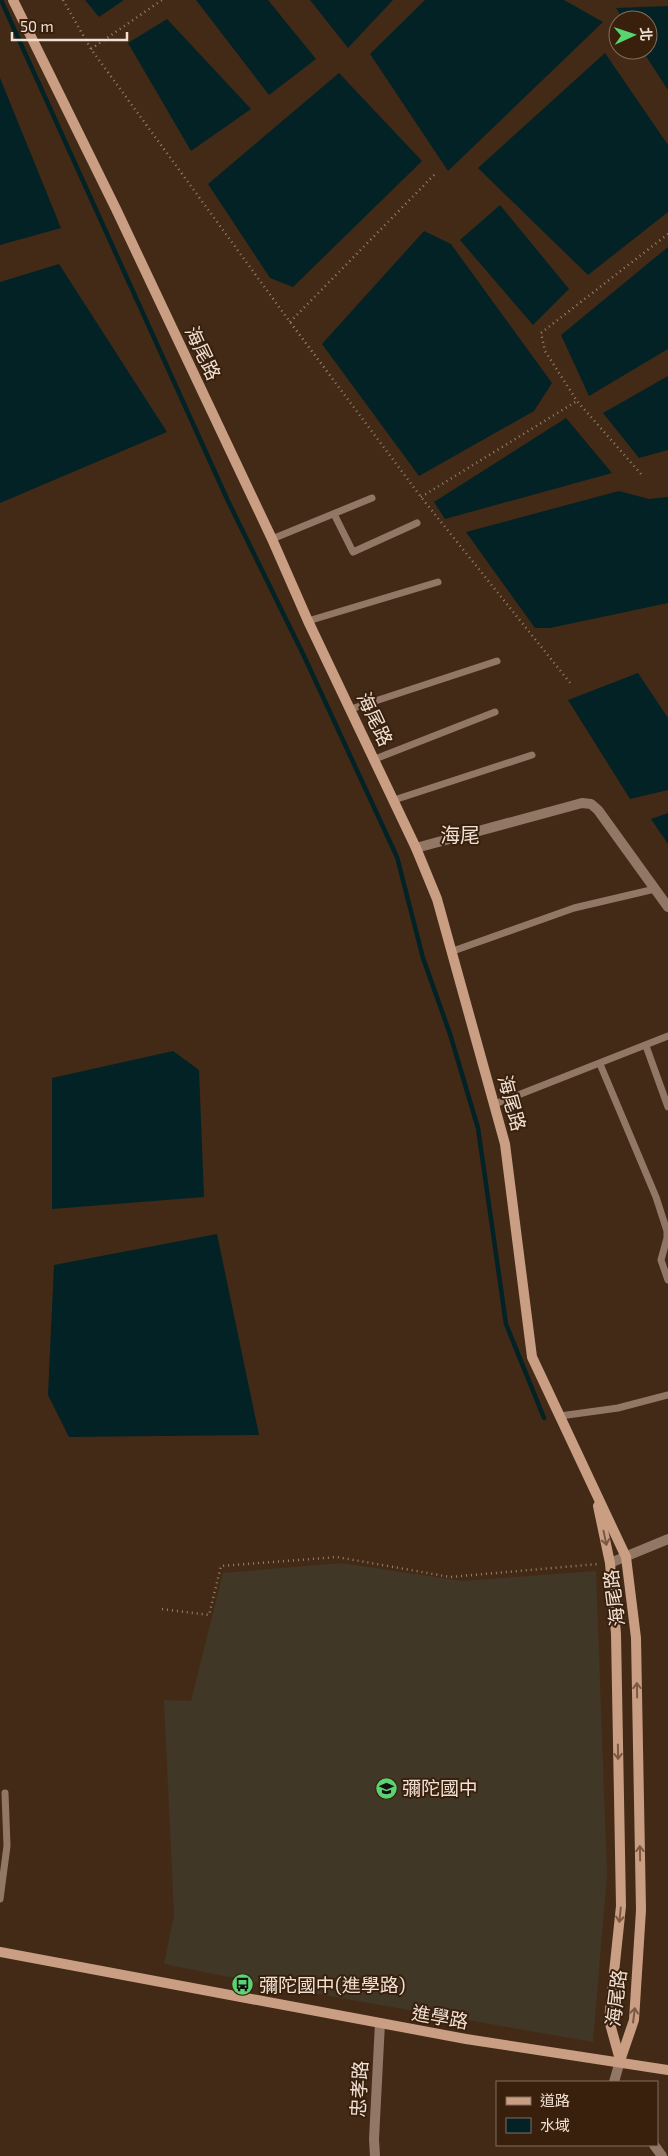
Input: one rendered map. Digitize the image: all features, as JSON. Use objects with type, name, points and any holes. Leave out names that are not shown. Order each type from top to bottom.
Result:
[{"type":"street","name":"海尾路","points":[[13,0],[116,209],[272,540],[308,621],[394,800],[437,899],[505,1144],[512,1191],[524,1309],[532,1357],[626,1557],[636,1638],[642,1910],[634,2020],[620,2061]]},
{"type":"street","points":[[416,848],[582,803],[591,804],[598,810],[668,907]]},
{"type":"street","name":"海尾路","points":[[595,1490],[610,1563],[616,1634],[621,1906],[609,2020],[620,2061]]},
{"type":"street","points":[[610,1563],[668,1539]]},
{"type":"street","name":"進學路","points":[[0,1952],[380,2024],[668,2070]]},
{"type":"street","name":"忠孝路","points":[[375,2156],[374,2139],[380,2024]]},
{"type":"street","points":[[614,2081],[620,2061]]},
{"type":"lane","points":[[272,540],[372,498]]},
{"type":"lane","points":[[334,514],[353,552],[417,523]]},
{"type":"lane","points":[[308,621],[438,582]]},
{"type":"lane","points":[[351,709],[497,661]]},
{"type":"lane","points":[[374,759],[495,712]]},
{"type":"lane","points":[[394,800],[532,755]]},
{"type":"lane","points":[[452,951],[574,908],[655,889]]},
{"type":"lane","points":[[495,1104],[668,1036]]},
{"type":"lane","points":[[646,1046],[668,1108]]},
{"type":"lane","points":[[600,1064],[656,1197],[667,1231],[667,1238],[660,1260],[668,1280]]},
{"type":"lane","points":[[560,1416],[618,1408],[668,1394]]},
{"type":"lane","points":[[0,1899],[7,1846],[5,1793]]},
{"type":"path","points":[[63,0],[91,48],[290,322],[421,497],[571,684]]},
{"type":"path","points":[[91,48],[162,0]]},
{"type":"path","points":[[290,322],[435,174]]},
{"type":"path","points":[[640,474],[578,401],[545,351],[542,334],[668,234]]},
{"type":"path","points":[[421,497],[578,401]]},
{"type":"path","points":[[162,1609],[210,1615],[221,1566],[337,1557],[450,1577],[610,1563]]},
{"type":"shaded area","name":"彌陀國中","points":[[341,1563],[463,1581],[596,1571],[607,1875],[593,2042],[294,1990],[164,1964],[174,1915],[164,1700],[191,1701],[223,1573]]},
{"type":"water","points":[[85,0],[124,0],[99,17]]},
{"type":"water","points":[[196,0],[268,0],[316,59],[269,95]]},
{"type":"water","points":[[310,0],[393,0],[348,48]]},
{"type":"water","points":[[425,0],[564,0],[603,22],[448,171],[370,54]]},
{"type":"water","points":[[668,6],[668,90],[648,60],[658,60],[658,10],[617,10],[616,8]]},
{"type":"water","points":[[167,19],[251,109],[191,151],[128,43]]},
{"type":"water","points":[[605,53],[668,145],[668,212],[588,275],[478,168]]},
{"type":"water","points":[[339,73],[422,161],[293,287],[270,278],[208,184]]},
{"type":"water","points":[[0,78],[61,228],[0,245]]},
{"type":"water","points":[[500,205],[569,289],[533,325],[460,240]]},
{"type":"water","points":[[424,231],[451,244],[552,383],[534,411],[419,476],[322,344]]},
{"type":"water","points":[[668,247],[668,349],[589,396],[561,335]]},
{"type":"water","points":[[59,264],[167,432],[0,503],[0,282]]},
{"type":"water","points":[[668,376],[668,450],[639,458],[603,413]]},
{"type":"water","points":[[566,418],[612,473],[445,519],[434,502]]},
{"type":"water","points":[[619,491],[649,499],[668,497],[668,603],[550,628],[535,628],[466,532]]},
{"type":"water","points":[[638,673],[668,718],[668,790],[630,799],[568,700]]},
{"type":"water","points":[[668,813],[668,844],[651,819]]},
{"type":"water","points":[[173,1051],[199,1070],[204,1197],[52,1209],[52,1078]]},
{"type":"water","points":[[217,1234],[259,1435],[69,1437],[48,1395],[54,1265]]},
{"type":"waterway","points":[[1,0],[228,501],[304,656],[397,857],[423,958],[450,1034],[478,1128],[506,1324],[544,1418]]},
{"type":"place","name":"彌陀國中","points":[[386,1788]]},
{"type":"place","name":"彌陀國中(進學路)","points":[[243,1985]]},
{"type":"district","name":"海尾","points":[[460,835]]}]
